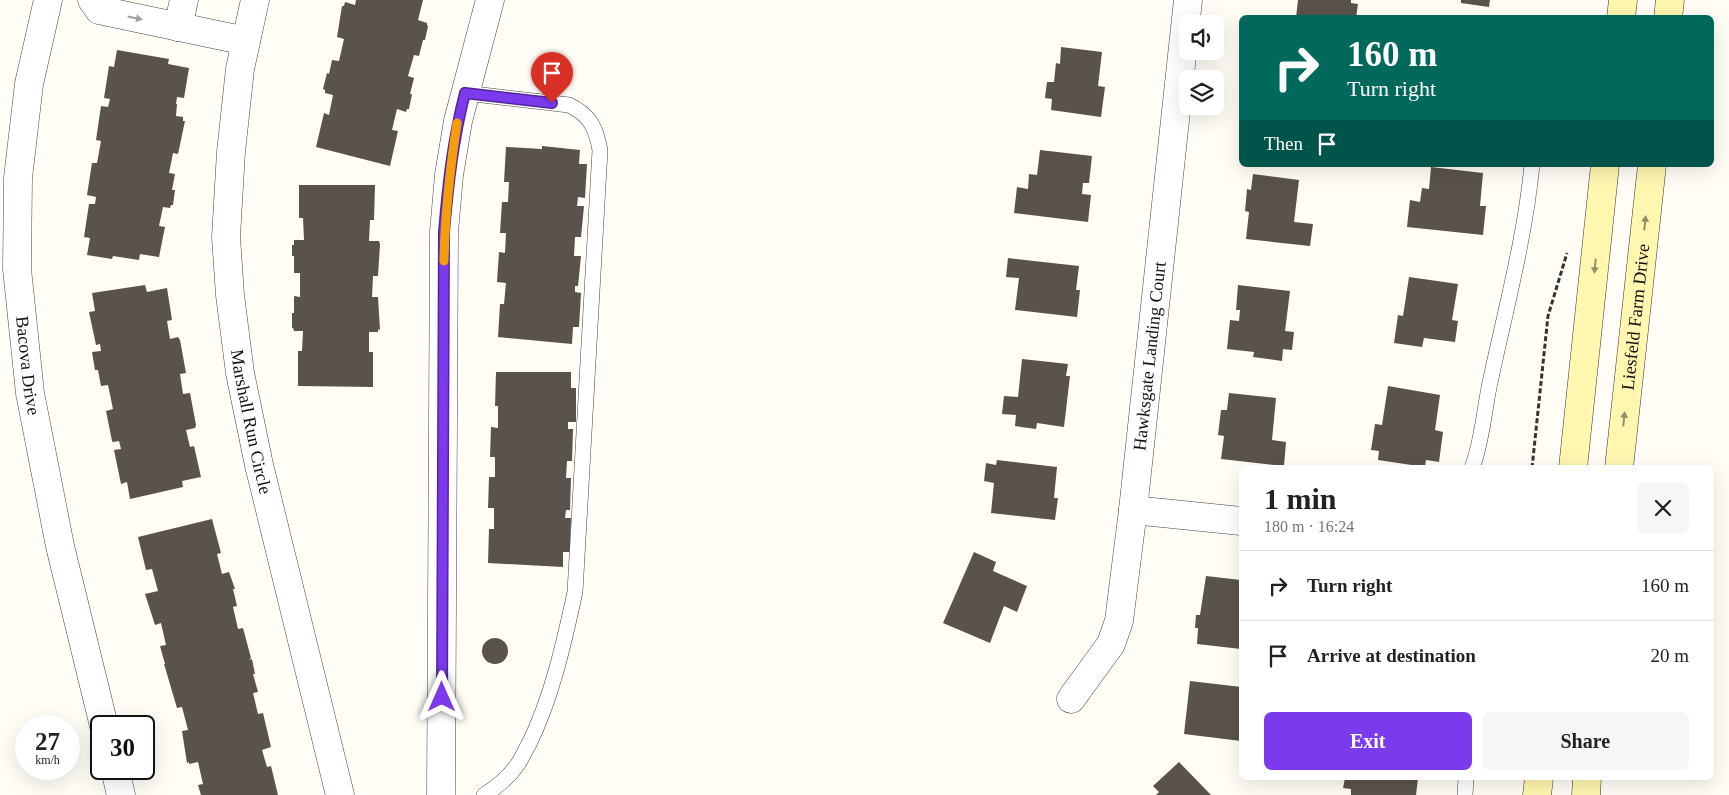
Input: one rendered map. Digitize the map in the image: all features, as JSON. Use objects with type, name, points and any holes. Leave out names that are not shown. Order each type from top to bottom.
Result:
[{"type":"street","name":"Bacova Drive","points":[[48,0],[29,84],[18,178],[17,269],[30,393],[60,546],[101,715]]},
{"type":"street","points":[[92,0],[99,10],[246,40]]},
{"type":"street","points":[[178,27],[184,0]]},
{"type":"street","points":[[442,795],[444,232],[449,175],[458,121],[490,0]]},
{"type":"street","name":"Hawksgate Landing Court","points":[[1071,699],[1111,644],[1119,621],[1133,510],[1188,0]]},
{"type":"street","points":[[1622,15],[1623,0]]},
{"type":"street","points":[[1668,15],[1670,0]]},
{"type":"street","name":"Marshall Run Circle","points":[[248,1],[246,40],[240,70],[231,152],[226,237],[230,295],[240,373],[259,465],[340,795]]},
{"type":"street","points":[[1573,465],[1606,167]]},
{"type":"street","name":"Liesfeld Farm Drive","points":[[1619,465],[1652,167]]},
{"type":"street","points":[[1133,510],[1239,521]]},
{"type":"street","points":[[118,780],[122,795]]},
{"type":"street","points":[[1537,795],[1539,780]]},
{"type":"street","points":[[1586,795],[1587,780]]},
{"type":"lane","points":[[465,93],[569,105],[580,110],[591,123],[597,135],[600,150],[575,592],[547,700],[535,731],[518,764],[500,785],[484,795]]},
{"type":"lane","points":[[1473,465],[1478,451],[1486,400],[1528,205],[1532,167]]},
{"type":"lane","points":[[1465,795],[1466,780]]},
{"type":"path","points":[[1532,465],[1548,316],[1570,244]]},
{"type":"building","points":[[356,0],[423,0],[418,20],[427,23],[428,26],[419,56],[414,55],[408,76],[414,78],[409,109],[406,112],[397,109],[392,130],[398,131],[390,166],[316,147],[324,113],[329,115],[333,95],[325,93],[323,89],[327,73],[329,74],[332,60],[339,61],[344,39],[337,37],[342,6],[344,6],[345,2],[355,5]]},
{"type":"building","points":[[1298,0],[1351,0],[1351,3],[1358,4],[1356,15],[1296,15]]},
{"type":"building","points":[[1461,0],[1490,0],[1489,7],[1461,3]]},
{"type":"building","points":[[1061,47],[1102,52],[1098,86],[1105,87],[1101,117],[1051,110],[1052,99],[1045,98],[1047,82],[1054,82],[1056,63],[1060,64]]},
{"type":"building","points":[[117,50],[169,59],[168,64],[189,68],[184,98],[177,97],[176,116],[183,117],[183,121],[185,121],[178,154],[173,153],[169,173],[175,174],[172,190],[175,190],[173,205],[170,208],[163,207],[159,226],[165,227],[159,257],[140,254],[139,260],[113,256],[112,259],[87,255],[90,238],[84,237],[89,204],[95,204],[96,197],[87,195],[92,163],[97,163],[101,141],[96,140],[101,106],[108,107],[110,99],[104,98],[109,66],[114,67]]},
{"type":"building","points":[[542,146],[580,150],[579,164],[587,164],[585,198],[578,197],[577,206],[584,206],[581,237],[575,237],[574,256],[581,256],[578,286],[575,286],[575,292],[581,293],[579,327],[573,327],[572,344],[498,337],[500,304],[504,304],[506,283],[497,282],[499,252],[505,253],[506,233],[500,233],[502,202],[508,202],[509,182],[504,182],[506,147],[542,149]]},
{"type":"building","points":[[1040,150],[1092,156],[1089,183],[1083,183],[1082,194],[1091,195],[1088,222],[1014,213],[1017,187],[1028,189],[1029,174],[1037,175]]},
{"type":"building","points":[[1431,167],[1483,173],[1480,206],[1486,206],[1483,235],[1407,227],[1410,200],[1420,202],[1422,188],[1429,189]]},
{"type":"building","points":[[1253,174],[1299,180],[1294,222],[1313,224],[1310,246],[1246,239],[1249,212],[1245,211],[1247,189],[1251,190]]},
{"type":"building","points":[[299,185],[375,185],[374,220],[370,220],[369,241],[379,241],[380,244],[378,276],[373,276],[372,297],[378,297],[380,330],[378,329],[378,332],[369,332],[369,352],[373,352],[373,387],[298,386],[298,351],[302,351],[303,331],[294,331],[292,328],[294,296],[300,297],[300,273],[294,273],[292,245],[294,245],[294,240],[304,240],[303,218],[299,218]]},
{"type":"building","points":[[1008,258],[1079,266],[1076,290],[1080,290],[1077,317],[1015,310],[1019,278],[1006,277]]},
{"type":"building","points":[[1409,277],[1458,284],[1452,320],[1458,321],[1455,342],[1424,338],[1422,347],[1394,343],[1398,315],[1403,316]]},
{"type":"building","points":[[145,285],[147,292],[167,288],[172,320],[167,321],[170,339],[178,337],[180,340],[186,373],[180,374],[183,394],[190,393],[196,425],[195,428],[186,430],[190,447],[194,446],[201,477],[182,481],[183,487],[130,499],[127,482],[121,484],[114,450],[121,449],[119,441],[112,441],[106,411],[113,409],[108,385],[101,386],[98,370],[95,370],[92,352],[101,351],[100,344],[96,345],[89,312],[95,311],[92,293]]},
{"type":"building","points":[[1238,285],[1290,291],[1285,331],[1294,332],[1292,350],[1283,349],[1282,361],[1253,357],[1254,352],[1227,349],[1230,320],[1239,321],[1240,310],[1236,310]]},
{"type":"building","points":[[1022,359],[1068,364],[1066,376],[1070,376],[1064,427],[1037,423],[1036,429],[1015,426],[1016,415],[1002,414],[1004,396],[1018,397]]},
{"type":"building","points":[[496,372],[571,372],[571,388],[576,388],[576,422],[568,422],[568,429],[573,429],[572,461],[567,461],[566,478],[571,478],[570,510],[566,510],[565,518],[571,518],[570,552],[563,552],[563,567],[488,563],[489,529],[494,529],[494,508],[488,508],[489,477],[495,477],[495,457],[490,457],[491,427],[498,428],[498,406],[495,406]]},
{"type":"building","points":[[1388,386],[1440,395],[1435,430],[1443,432],[1439,462],[1426,460],[1425,465],[1412,465],[1378,460],[1379,451],[1371,450],[1375,424],[1382,425]]},
{"type":"building","points":[[1229,393],[1276,398],[1272,440],[1286,442],[1284,465],[1221,459],[1224,436],[1218,435],[1221,410],[1227,410]]},
{"type":"building","points":[[997,460],[1057,467],[1054,498],[1058,498],[1055,520],[991,513],[994,483],[984,481],[986,463],[996,465]]},
{"type":"building","points":[[212,519],[221,553],[217,554],[222,574],[229,572],[235,589],[233,589],[237,606],[233,607],[238,629],[243,628],[251,658],[249,660],[252,659],[255,674],[253,674],[258,692],[253,693],[258,714],[263,713],[271,747],[262,750],[267,767],[271,766],[278,795],[201,795],[198,785],[203,784],[198,762],[187,763],[182,731],[188,730],[182,707],[177,708],[164,664],[160,646],[166,645],[161,623],[155,625],[145,594],[158,591],[152,569],[146,570],[138,537]]},
{"type":"building","points":[[974,552],[996,562],[993,571],[1027,586],[1017,612],[1004,606],[990,643],[943,623]]},
{"type":"building","points":[[1206,576],[1239,580],[1239,649],[1197,644],[1198,628],[1195,628],[1196,615],[1200,615]]},
{"type":"building","points":[[495,638],[504,642],[508,651],[504,660],[495,664],[486,660],[482,651],[486,642]]},
{"type":"building","points":[[1190,681],[1239,687],[1239,741],[1184,734]]},
{"type":"building","points":[[1179,762],[1211,795],[1156,795],[1159,792],[1153,786]]},
{"type":"building","points":[[1345,780],[1418,780],[1416,795],[1351,795],[1351,789],[1343,788]]},
{"type":"slow traffic","points":[[444,261],[444,232],[449,175],[457,123]]},
{"type":"route","points":[[442,697],[444,232],[449,175],[458,121],[465,93],[552,103]]}]
